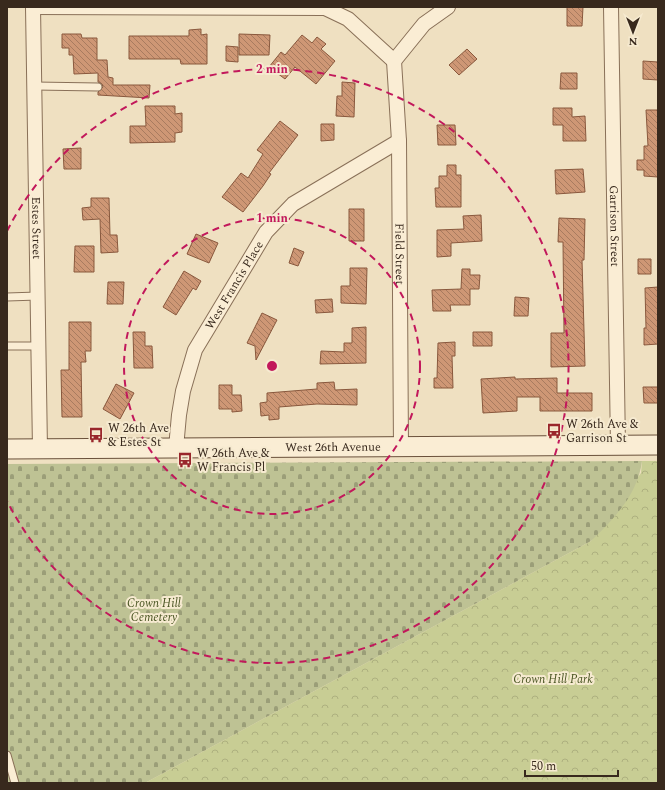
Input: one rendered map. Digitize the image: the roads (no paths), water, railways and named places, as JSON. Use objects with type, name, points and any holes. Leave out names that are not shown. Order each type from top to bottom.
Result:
[{"type":"street","points":[[33,7],[325,8],[348,20],[394,62],[424,24],[448,7]]},
{"type":"street","name":"Estes Street","points":[[33,7],[40,449]]},
{"type":"street","name":"Garrison Street","points":[[611,7],[618,446]]},
{"type":"street","name":"Field Street","points":[[394,62],[399,141],[401,447]]},
{"type":"street","name":"West Francis Place","points":[[176,448],[183,391],[195,350],[266,232],[293,204],[399,141]]},
{"type":"street","name":"West 26th Avenue","points":[[7,449],[658,445]]},
{"type":"lane","points":[[34,86],[98,87]]},
{"type":"lane","points":[[7,297],[38,296]]},
{"type":"lane","points":[[7,346],[39,346]]},
{"type":"lane","points":[[7,755],[15,783]]},
{"type":"place","name":"W 26th Ave & Garrison St","points":[[554,431]]},
{"type":"place","name":"W 26th Ave & Estes St","points":[[96,435]]},
{"type":"place","name":"W 26th Ave & W Francis Pl","points":[[185,460]]},
{"type":"park label","name":"Crown Hill Cemetery","points":[[154,610]]},
{"type":"park label","name":"Crown Hill Park","points":[[553,679]]}]
